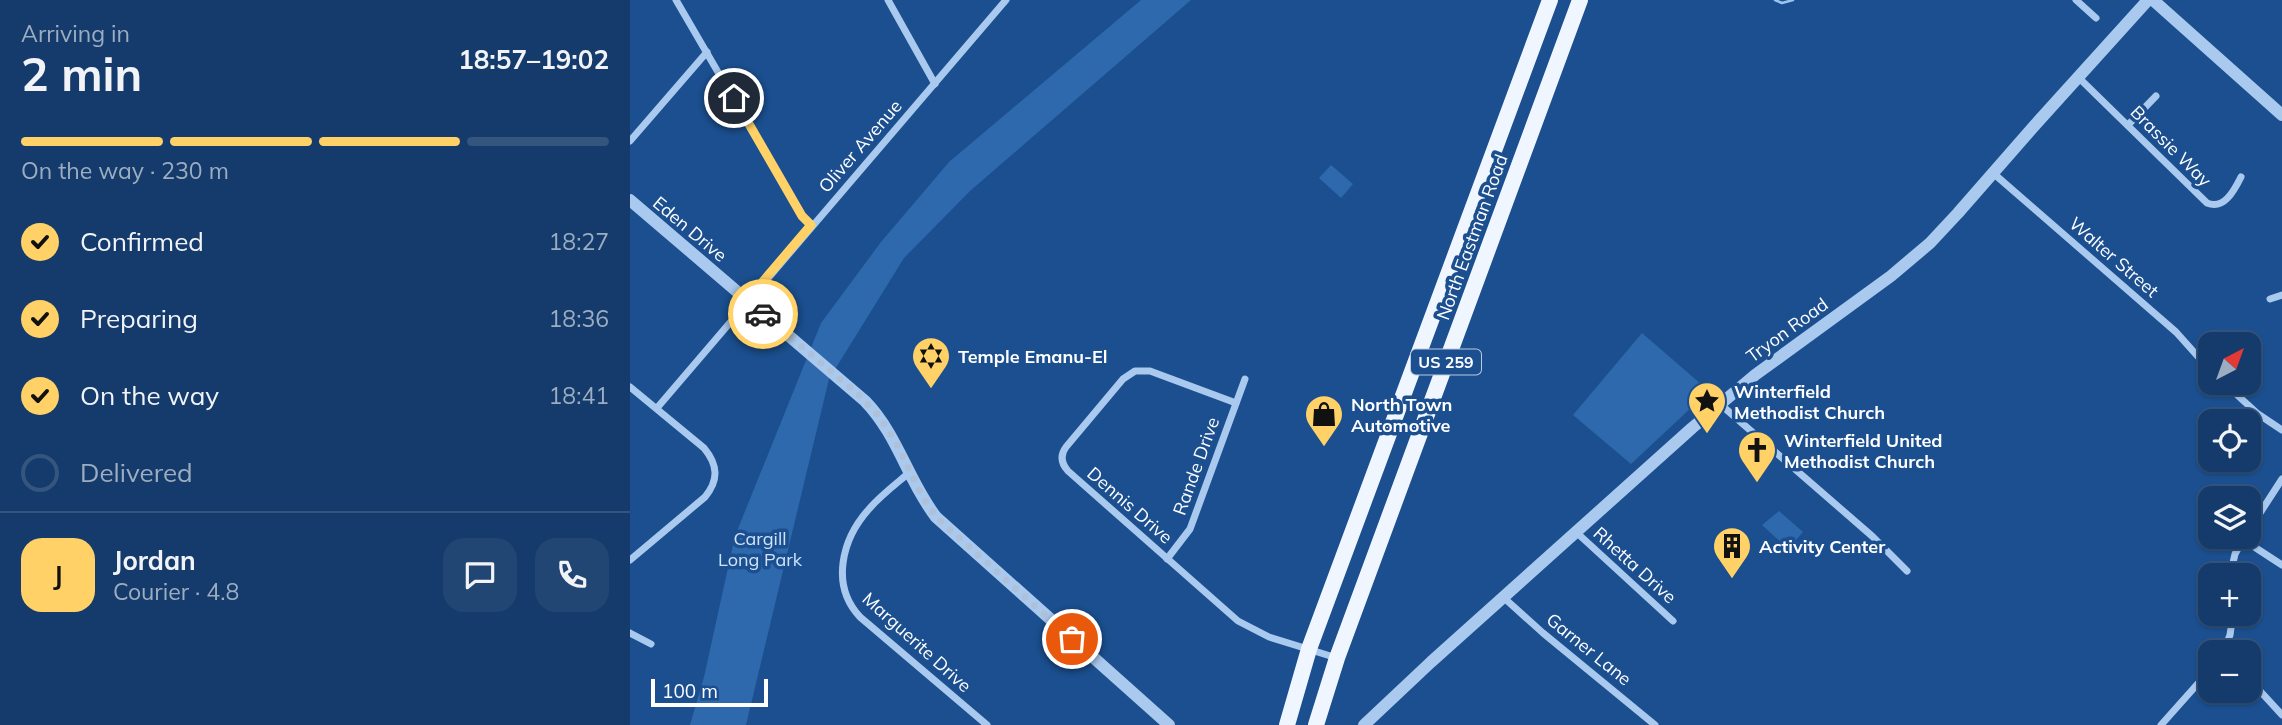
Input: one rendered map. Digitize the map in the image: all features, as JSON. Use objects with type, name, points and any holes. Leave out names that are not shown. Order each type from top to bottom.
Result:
[{"type":"main road","name":"North Eastman Road","points":[[1287,725],[1309,649],[1550,0]]},
{"type":"main road","name":"North Eastman Road","points":[[1316,725],[1337,658],[1385,526],[1580,0]]},
{"type":"main road","points":[[1495,150],[1521,160]]},
{"type":"main road","points":[[1359,515],[1385,526]]},
{"type":"street","points":[[676,0],[802,216],[811,225]]},
{"type":"street","points":[[888,0],[934,84]]},
{"type":"street","name":"Oliver Avenue","points":[[657,408],[1006,0]]},
{"type":"street","points":[[2076,0],[2096,18]]},
{"type":"street","name":"Tryon Road","points":[[1364,725],[1720,404],[1914,257],[1948,224],[2148,0]]},
{"type":"street","points":[[2153,0],[2282,115]]},
{"type":"street","points":[[630,141],[707,52]]},
{"type":"street","name":"Brassie Way","points":[[2078,77],[2209,204],[2223,202],[2234,191],[2241,177]]},
{"type":"street","points":[[2128,125],[2156,96]]},
{"type":"street","name":"Walter Street","points":[[1993,173],[2176,332],[2198,357]]},
{"type":"street","name":"Eden Drive","points":[[630,200],[872,408],[890,432],[926,504],[947,528],[1169,725]]},
{"type":"street","points":[[2270,299],[2282,295]]},
{"type":"street","name":"Dennis Drive","points":[[1236,403],[1150,371],[1139,370],[1123,379],[1064,449],[1062,462],[1068,471],[1247,627],[1269,637],[1337,658]]},
{"type":"street","name":"Rande Drive","points":[[1167,559],[1190,529],[1245,379]]},
{"type":"street","points":[[630,387],[704,448],[713,461],[716,472],[714,484],[705,497],[630,560]]},
{"type":"street","points":[[2238,396],[2282,430]]},
{"type":"street","points":[[1720,404],[1872,536],[1907,571]]},
{"type":"street","name":"Marguerite Drive","points":[[910,472],[872,505],[859,523],[842,567],[842,586],[850,605],[860,617],[987,725]]},
{"type":"street","points":[[2261,511],[2282,479]]},
{"type":"street","name":"Rhetta Drive","points":[[1576,532],[1674,621]]},
{"type":"street","points":[[2258,549],[2282,565]]},
{"type":"street","name":"Garner Lane","points":[[1503,597],[1655,725]]},
{"type":"street","points":[[630,633],[651,644]]},
{"type":"street","points":[[2161,725],[2198,683]]},
{"type":"street","points":[[2261,692],[2282,715]]},
{"type":"green space","name":"Cargill Long Park","points":[[1141,0],[1191,0],[970,191],[904,258],[829,379],[746,725],[690,725],[704,677],[735,536],[821,323],[881,242],[949,162]]},
{"type":"green space","points":[[1331,165],[1353,184],[1341,198],[1319,178]]},
{"type":"green space","points":[[1642,333],[1709,391],[1631,464],[1573,415]]},
{"type":"green space","points":[[1779,511],[1803,532],[1788,549],[1762,525]]},
{"type":"waterway","points":[[1775,0],[1782,3],[1793,0]]},
{"type":"way so far","points":[[763,314],[858,394],[878,415],[896,442],[926,504],[936,517],[1072,639]]},
{"type":"place","name":"Temple Emanu-El","points":[[931,390]]},
{"type":"place","name":"Winterfield Methodist Church","points":[[1707,435]]},
{"type":"place","name":"North Town Automotive","points":[[1324,448]]},
{"type":"place","name":"Winterfield United Methodist Church","points":[[1757,484]]},
{"type":"place","name":"Activity Center","points":[[1732,580]]},
{"type":"route","points":[[734,98],[802,216],[811,225],[747,300],[763,314]]}]
